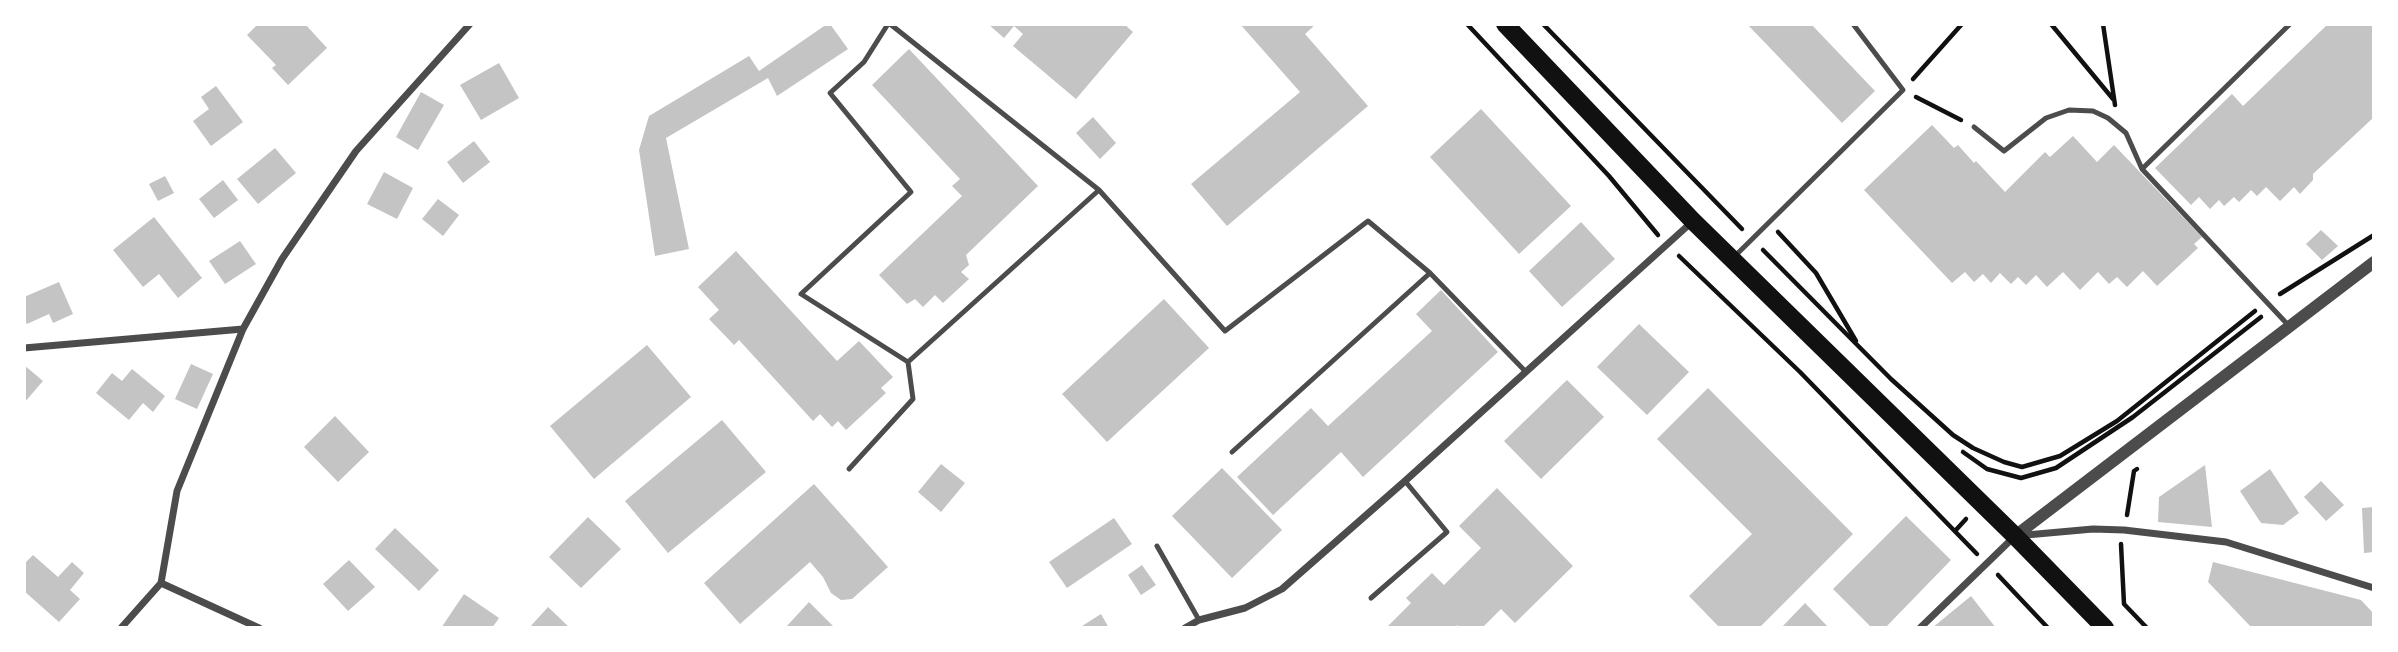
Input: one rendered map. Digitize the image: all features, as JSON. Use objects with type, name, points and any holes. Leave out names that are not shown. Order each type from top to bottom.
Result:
[{"type":"main road","points":[[1504,24],[1693,221],[2015,536],[2105,628]]},
{"type":"street","points":[[121,628],[161,583],[177,491],[243,328],[282,258],[356,151],[470,24]]},
{"type":"street","points":[[1185,628],[1199,620],[1245,608],[1282,589],[1693,221]]},
{"type":"street","points":[[1920,628],[2015,536],[2374,262]]},
{"type":"street","points":[[24,348],[243,328]]},
{"type":"street","points":[[2015,536],[2093,529],[2225,542],[2374,589]]},
{"type":"street","points":[[161,583],[259,628]]},
{"type":"lane","points":[[908,362],[800,294],[911,192],[830,93],[864,62],[889,24],[1099,190],[1225,331],[1368,221],[1430,273],[1526,372]]},
{"type":"lane","points":[[1732,258],[1903,90],[1853,24]]},
{"type":"lane","points":[[2141,169],[2290,24]]},
{"type":"lane","points":[[1974,127],[2004,151],[2046,118],[2068,110],[2094,111],[2108,118],[2126,133],[2141,169],[2290,327]]},
{"type":"lane","points":[[908,362],[1099,190]]},
{"type":"lane","points":[[1232,452],[1430,273]]},
{"type":"lane","points":[[849,469],[913,399],[908,362]]},
{"type":"lane","points":[[1371,598],[1447,532],[1405,481]]},
{"type":"lane","points":[[1157,547],[1199,620]]},
{"type":"path","points":[[1467,24],[1609,176],[1667,246],[1800,372],[2048,628]]},
{"type":"path","points":[[1543,24],[1752,240],[1860,348],[1953,435],[1973,448],[2022,467],[2060,456],[2117,421],[2267,302],[2374,234]]},
{"type":"path","points":[[1962,24],[1903,90],[1974,127]]},
{"type":"path","points":[[2051,24],[2114,99]]},
{"type":"path","points":[[2103,24],[2118,126]]},
{"type":"path","points":[[1770,222],[1816,273],[1876,374]]},
{"type":"path","points":[[1955,446],[1987,468],[2021,478],[2056,468],[2133,417],[2273,308]]},
{"type":"path","points":[[2145,463],[2134,471],[2121,542],[2124,604],[2147,628]]},
{"type":"building","points":[[258,24],[305,24],[327,48],[288,85],[272,68],[276,65],[247,35]]},
{"type":"building","points":[[830,24],[848,49],[777,96],[768,78],[666,138],[689,249],[655,256],[639,150],[649,116],[749,56],[759,71]]},
{"type":"building","points":[[988,24],[1124,24],[1133,32],[1076,99],[1013,46],[1023,34],[1014,26],[1004,38]]},
{"type":"building","points":[[1240,24],[1316,24],[1305,34],[1368,106],[1227,226],[1191,184],[1300,92]]},
{"type":"building","points":[[1747,24],[1811,24],[1875,91],[1842,123]]},
{"type":"building","points":[[2328,24],[2374,24],[2374,117],[2313,174],[2313,180],[2300,194],[2294,187],[2280,201],[2266,187],[2257,196],[2251,190],[2239,202],[2234,197],[2224,206],[2219,200],[2210,209],[2199,197],[2191,205],[2155,168],[2232,94],[2243,106]]},
{"type":"building","points":[[909,49],[1038,186],[966,255],[969,265],[961,272],[969,279],[943,303],[935,295],[923,307],[915,299],[907,304],[879,275],[962,196],[952,186],[960,179],[872,85]]},
{"type":"building","points":[[499,63],[519,98],[481,120],[460,85]]},
{"type":"building","points":[[216,86],[243,122],[211,146],[193,121],[209,109],[201,97]]},
{"type":"building","points":[[421,92],[444,105],[418,150],[396,137]]},
{"type":"building","points":[[1481,109],[1571,206],[1519,254],[1430,157]]},
{"type":"building","points":[[1093,117],[1116,143],[1100,159],[1076,133]]},
{"type":"building","points":[[1932,125],[1954,148],[1958,145],[1974,163],[1976,161],[2005,192],[2045,152],[2050,157],[2073,136],[2097,162],[2114,145],[2202,237],[2194,244],[2198,248],[2157,286],[2143,271],[2127,287],[2117,277],[2109,284],[2098,272],[2080,290],[2063,272],[2047,287],[2036,275],[2026,285],[2018,277],[2011,284],[2000,273],[1991,283],[1983,274],[1974,282],[1965,272],[1952,283],[1864,190]]},
{"type":"building","points":[[474,141],[490,162],[463,183],[447,162]]},
{"type":"building","points":[[275,148],[296,173],[258,204],[237,179]]},
{"type":"building","points":[[384,172],[413,188],[397,219],[367,204]]},
{"type":"building","points":[[165,176],[174,193],[158,201],[149,184]]},
{"type":"building","points":[[223,180],[238,200],[214,218],[199,199]]},
{"type":"building","points":[[438,199],[459,215],[443,236],[422,219]]},
{"type":"building","points":[[154,217],[202,278],[178,298],[159,274],[143,287],[113,250]]},
{"type":"building","points":[[1581,222],[1615,259],[1562,307],[1529,271]]},
{"type":"building","points":[[2321,230],[2338,246],[2322,260],[2306,244]]},
{"type":"building","points":[[240,241],[256,264],[225,284],[209,261]]},
{"type":"building","points":[[736,251],[837,361],[859,341],[893,377],[881,388],[886,393],[846,430],[838,421],[832,427],[820,414],[813,421],[739,340],[734,345],[709,319],[719,310],[698,287]]},
{"type":"building","points":[[59,282],[73,314],[53,323],[49,314],[27,324],[24,318],[24,297]]},
{"type":"building","points":[[1441,290],[1498,352],[1363,477],[1341,452],[1273,515],[1237,477],[1311,408],[1328,426],[1432,331],[1416,314]]},
{"type":"building","points":[[1164,299],[1209,348],[1107,442],[1062,394]]},
{"type":"building","points":[[1639,324],[1689,372],[1647,415],[1597,367]]},
{"type":"building","points":[[647,345],[691,397],[594,479],[550,426]]},
{"type":"building","points":[[191,364],[213,374],[197,409],[175,399]]},
{"type":"building","points":[[24,365],[43,381],[24,403]]},
{"type":"building","points":[[132,369],[165,396],[153,412],[143,403],[129,420],[96,393],[112,373],[122,381]]},
{"type":"building","points":[[1567,380],[1604,417],[1541,479],[1504,441]]},
{"type":"building","points":[[1708,388],[1853,534],[1759,628],[1720,628],[1689,596],[1752,534],[1657,439]]},
{"type":"building","points":[[335,416],[369,452],[338,482],[304,447]]},
{"type":"building","points":[[722,420],[766,472],[668,553],[625,501]]},
{"type":"building","points":[[941,464],[965,483],[941,512],[918,492]]},
{"type":"building","points":[[2205,465],[2212,527],[2158,522],[2159,497]]},
{"type":"building","points":[[1222,468],[1282,530],[1232,578],[1172,516]]},
{"type":"building","points":[[2270,469],[2299,513],[2283,525],[2261,523],[2240,491]]},
{"type":"building","points":[[2321,481],[2344,505],[2326,521],[2304,497]]},
{"type":"building","points":[[814,484],[888,567],[852,599],[841,600],[831,593],[823,577],[810,562],[740,624],[704,583]]},
{"type":"building","points":[[1497,488],[1573,566],[1515,623],[1501,609],[1482,628],[1459,628],[1457,625],[1455,628],[1386,628],[1411,603],[1406,598],[1432,573],[1444,585],[1481,548],[1459,526]]},
{"type":"building","points":[[2374,507],[2374,552],[2364,553],[2362,508]]},
{"type":"building","points":[[1906,516],[1951,560],[1885,628],[1872,628],[1833,589]]},
{"type":"building","points":[[588,517],[621,549],[581,588],[549,557]]},
{"type":"building","points":[[1114,518],[1132,544],[1067,588],[1049,562]]},
{"type":"building","points":[[395,528],[439,570],[419,591],[375,549]]},
{"type":"building","points":[[33,555],[58,577],[72,562],[84,573],[70,590],[80,599],[59,622],[24,591],[24,564]]},
{"type":"building","points":[[349,560],[375,587],[348,611],[323,584]]},
{"type":"building","points":[[2213,562],[2361,600],[2374,614],[2374,628],[2252,628],[2208,582]]},
{"type":"building","points":[[1142,565],[1156,585],[1141,595],[1128,575]]},
{"type":"building","points":[[464,594],[499,618],[492,628],[441,628]]},
{"type":"building","points":[[1971,596],[1996,628],[1932,628]]},
{"type":"building","points":[[809,602],[835,628],[785,628]]},
{"type":"building","points":[[1805,603],[1829,628],[1781,628]]},
{"type":"building","points":[[548,607],[570,628],[529,628]]},
{"type":"building","points":[[1101,614],[1109,628],[1082,626]]}]
